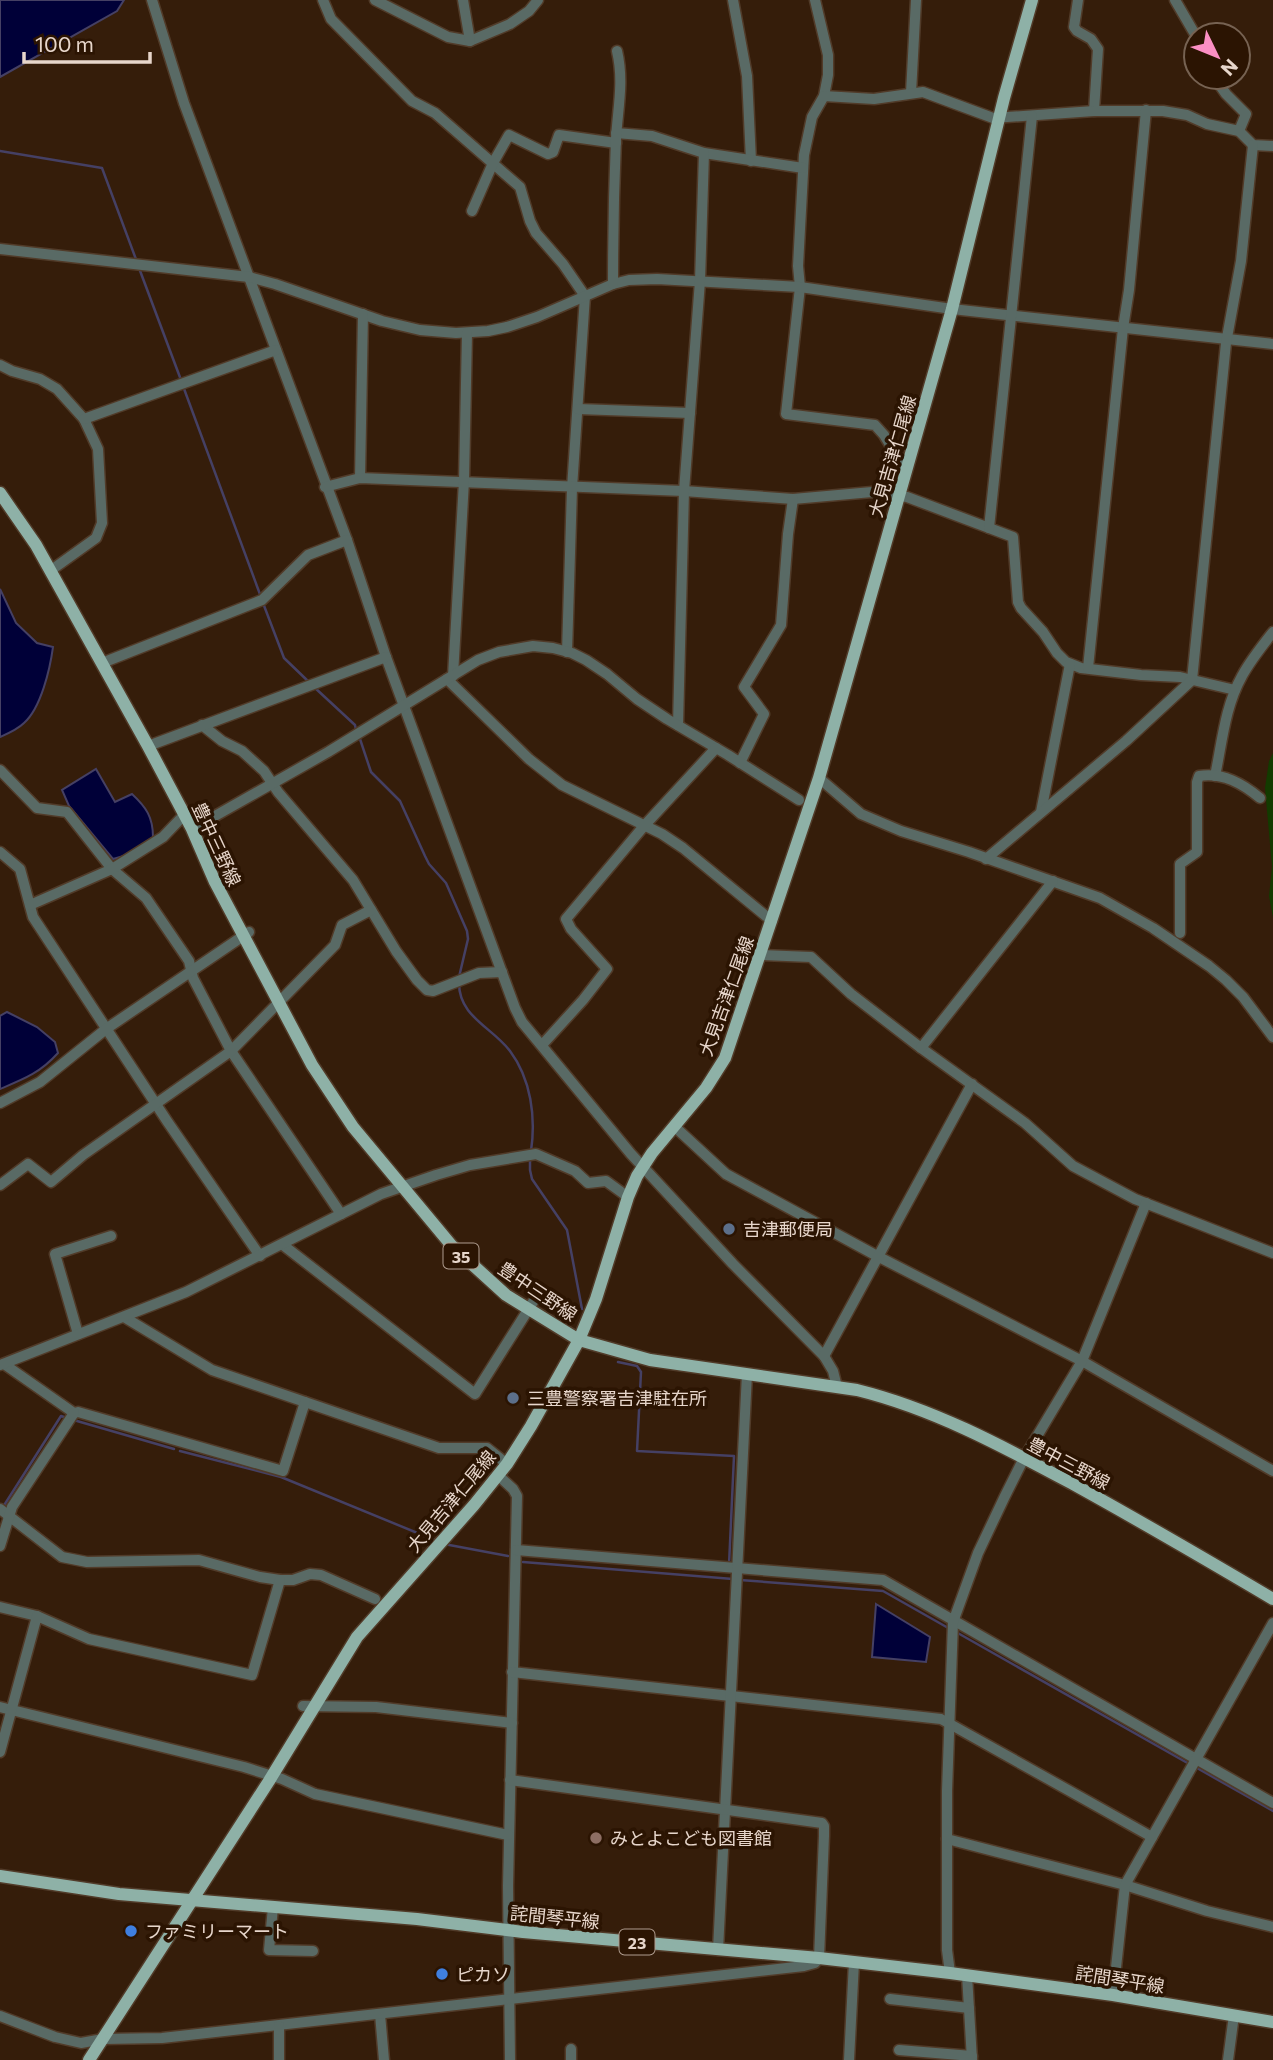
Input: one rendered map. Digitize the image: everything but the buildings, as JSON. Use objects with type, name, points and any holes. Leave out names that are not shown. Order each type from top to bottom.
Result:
[{"type":"main road","name":"大見吉津仁尾線","points":[[89,2060],[272,1776],[309,1706],[358,1637],[507,1464],[579,1340],[628,1197],[643,1166],[706,1088],[725,1058],[818,778],[953,309],[1032,0]]},
{"type":"main road","name":"豊中三野線","points":[[0,493],[18,517],[50,571],[148,746],[185,814],[215,882],[246,934],[278,1003],[334,1101],[438,1231],[464,1259],[506,1296],[531,1306],[579,1340],[650,1360],[837,1387],[888,1398],[917,1408],[1024,1458],[1273,1598]]},
{"type":"main road","name":"詫間琴平線","points":[[0,1876],[119,1894],[416,1919],[950,1973],[1113,1995],[1273,2022]]},
{"type":"street","points":[[152,0],[184,103],[347,540],[386,657],[522,1022],[643,1166],[733,1264],[824,1356],[833,1371],[837,1387]]},
{"type":"street","points":[[323,0],[331,19],[412,101],[435,113],[520,187],[536,233],[563,264],[585,296],[572,488],[567,652]]},
{"type":"street","points":[[375,0],[448,37],[470,41],[510,24],[529,11],[538,0]]},
{"type":"street","points":[[463,0],[470,41]]},
{"type":"street","points":[[733,0],[747,76],[751,161]]},
{"type":"street","points":[[815,0],[828,55],[828,75],[824,96],[812,117],[804,155],[798,266],[800,287],[786,414],[875,425],[906,471]]},
{"type":"street","points":[[911,93],[916,0]]},
{"type":"street","points":[[1078,0],[1074,27],[1091,39],[1098,49],[1094,111]]},
{"type":"street","points":[[1175,0],[1187,21]]},
{"type":"street","points":[[613,284],[616,138],[622,89],[617,51]]},
{"type":"street","points":[[1224,91],[1246,114],[1239,131]]},
{"type":"street","points":[[824,96],[874,99],[923,92],[993,118],[1146,110],[1187,115],[1207,124],[1239,131],[1253,145],[1273,146]]},
{"type":"street","points":[[1088,668],[1146,110]]},
{"type":"street","points":[[989,528],[1032,116]]},
{"type":"street","points":[[472,211],[493,163],[509,135],[548,154],[553,152],[559,135],[616,138],[652,136],[704,153],[803,168]]},
{"type":"street","points":[[986,859],[1167,705],[1192,680],[1226,339],[1241,261],[1253,145]]},
{"type":"street","points":[[678,725],[684,491],[700,281],[704,153]]},
{"type":"street","points":[[0,249],[249,277],[420,330],[467,333],[506,327],[629,280],[700,281],[800,287],[1011,316],[1273,344]]},
{"type":"street","points":[[360,478],[363,314]]},
{"type":"street","points":[[467,333],[464,481],[450,678],[529,759],[562,785],[662,834],[772,920]]},
{"type":"street","points":[[84,419],[276,350]]},
{"type":"street","points":[[0,365],[40,379],[57,389],[84,419],[98,449],[102,523],[96,538],[50,571]]},
{"type":"street","points":[[578,409],[690,413]]},
{"type":"street","points":[[325,487],[360,478],[684,491],[793,499],[872,492],[907,497],[1013,537],[1018,602],[1057,653],[1070,664],[1141,675],[1180,677],[1235,690]]},
{"type":"street","points":[[740,763],[764,714],[744,687],[781,625],[793,499]]},
{"type":"street","points":[[102,663],[262,600],[307,555],[347,540]]},
{"type":"street","points":[[1214,776],[1235,690],[1253,658],[1273,632]]},
{"type":"street","points":[[192,829],[405,706],[478,660],[499,652],[533,646],[553,648],[586,660],[637,699],[799,800]]},
{"type":"street","points":[[148,746],[386,657]]},
{"type":"street","points":[[1041,812],[1070,664]]},
{"type":"street","points":[[202,725],[222,741],[243,751],[264,771],[353,880],[396,951],[427,990],[433,991],[479,973],[502,972]]},
{"type":"street","points":[[542,1045],[607,969],[566,919],[644,826],[716,748]]},
{"type":"street","points":[[0,770],[37,808],[67,813],[112,869],[146,898],[189,961],[192,978],[231,1051],[341,1214]]},
{"type":"street","points":[[1180,933],[1180,864],[1196,852],[1199,776],[1208,774],[1242,783],[1260,798]]},
{"type":"street","points":[[818,778],[861,814],[901,831],[1100,898],[1153,928],[1226,980],[1243,997],[1273,1037]]},
{"type":"street","points":[[30,905],[112,869],[163,837],[185,814]]},
{"type":"street","points":[[0,852],[20,869],[33,916],[260,1255]]},
{"type":"street","points":[[921,1048],[1053,881]]},
{"type":"street","points":[[0,1185],[28,1164],[51,1182],[82,1155],[231,1051],[335,945],[342,925],[371,910]]},
{"type":"street","points":[[0,1103],[40,1082],[108,1028],[246,934]]},
{"type":"street","points":[[759,955],[811,957],[851,994],[1025,1123],[1073,1166],[1146,1203],[1273,1253]]},
{"type":"street","points":[[824,1356],[972,1084]]},
{"type":"street","points":[[674,1126],[726,1174],[879,1257],[1082,1361],[1273,1471]]},
{"type":"street","points":[[2,1364],[186,1292],[401,1186],[470,1165],[536,1154],[575,1171],[588,1183],[606,1181],[628,1197]]},
{"type":"street","points":[[950,1973],[947,1950],[947,1839],[953,1622],[983,1543],[1024,1458],[1082,1361],[1146,1203]]},
{"type":"street","points":[[78,1334],[55,1254],[111,1236]]},
{"type":"street","points":[[283,1245],[475,1394],[531,1306]]},
{"type":"street","points":[[124,1317],[212,1370],[439,1448],[487,1448],[507,1464]]},
{"type":"street","points":[[2,1364],[74,1413],[283,1471],[305,1402]]},
{"type":"street","points":[[718,1950],[747,1374]]},
{"type":"street","points":[[0,1546],[5,1513],[12,1507],[74,1413]]},
{"type":"street","points":[[499,1476],[517,1496],[508,1835],[510,2060]]},
{"type":"street","points":[[5,1513],[30,1534],[69,1560],[199,1560],[280,1580],[293,1580],[310,1574],[321,1575],[375,1598]]},
{"type":"street","points":[[516,1550],[883,1580],[1273,1804]]},
{"type":"street","points":[[0,1607],[37,1616],[89,1639],[252,1675],[280,1580]]},
{"type":"street","points":[[0,1752],[6,1708],[37,1616]]},
{"type":"street","points":[[1113,1995],[1125,1885],[1273,1623]]},
{"type":"street","points":[[512,1672],[941,1719],[1152,1837]]},
{"type":"street","points":[[309,1706],[376,1707],[512,1723]]},
{"type":"street","points":[[6,1708],[244,1767],[315,1794],[508,1835]]},
{"type":"street","points":[[0,2016],[81,2043],[103,2039],[162,2038],[804,1966],[815,1963],[819,1958],[822,1823],[510,1780]]},
{"type":"street","points":[[947,1839],[1273,1927]]},
{"type":"street","points":[[273,1907],[268,1950],[313,1951]]},
{"type":"street","points":[[849,2060],[854,1962]]},
{"type":"street","points":[[899,2050],[937,2049],[972,2058],[967,1975]]},
{"type":"street","points":[[890,1999],[969,2008]]},
{"type":"street","points":[[380,2014],[384,2060]]},
{"type":"street","points":[[1228,2060],[1234,2015]]},
{"type":"street","points":[[279,2026],[279,2060]]},
{"type":"green space","points":[[1273,753],[1273,918],[1269,896],[1272,867],[1265,788],[1269,761]]},
{"type":"shaded area","points":[[0,0],[124,0],[117,11],[0,77]]},
{"type":"shaded area","points":[[0,589],[16,623],[37,643],[53,647],[47,677],[35,708],[22,725],[0,737]]},
{"type":"shaded area","points":[[96,769],[115,802],[132,794],[145,808],[152,824],[153,837],[127,855],[113,859],[69,806],[62,790]]},
{"type":"shaded area","points":[[7,1012],[37,1027],[55,1042],[58,1053],[38,1071],[0,1089],[0,1016]]},
{"type":"shaded area","points":[[876,1604],[930,1637],[926,1662],[872,1657]]},
{"type":"waterway","points":[[0,151],[102,168],[137,262]]},
{"type":"waterway","points":[[139,268],[181,380]]},
{"type":"waterway","points":[[183,386],[261,597]]},
{"type":"waterway","points":[[263,603],[284,658],[310,683]]},
{"type":"waterway","points":[[314,687],[355,725],[356,730]]},
{"type":"waterway","points":[[359,736],[371,772],[400,801],[429,864],[446,883],[467,931],[468,939],[459,977]]},
{"type":"waterway","points":[[459,983],[464,1005],[510,1051],[523,1074],[532,1112],[531,1151]]},
{"type":"waterway","points":[[530,1157],[532,1179],[567,1230],[582,1309]]},
{"type":"waterway","points":[[618,1362],[637,1366],[641,1372],[637,1451],[734,1456],[729,1565]]},
{"type":"waterway","points":[[3,1507],[61,1416],[64,1417]]},
{"type":"waterway","points":[[77,1421],[174,1449]]},
{"type":"waterway","points":[[180,1451],[281,1477],[437,1541]]},
{"type":"waterway","points":[[444,1544],[508,1556]]},
{"type":"waterway","points":[[523,1562],[733,1579]]},
{"type":"waterway","points":[[740,1580],[883,1591],[950,1629]]},
{"type":"waterway","points":[[956,1632],[1191,1765]]},
{"type":"waterway","points":[[1197,1768],[1273,1811]]},
{"type":"place","name":"吉津郵便局","points":[[729,1229]]},
{"type":"place","name":"三豊警察署吉津駐在所","points":[[513,1398]]},
{"type":"place","name":"みとよこども図書館","points":[[596,1838]]},
{"type":"place","name":"ファミリーマート","points":[[131,1931]]},
{"type":"place","name":"ピカソ","points":[[442,1974]]}]
